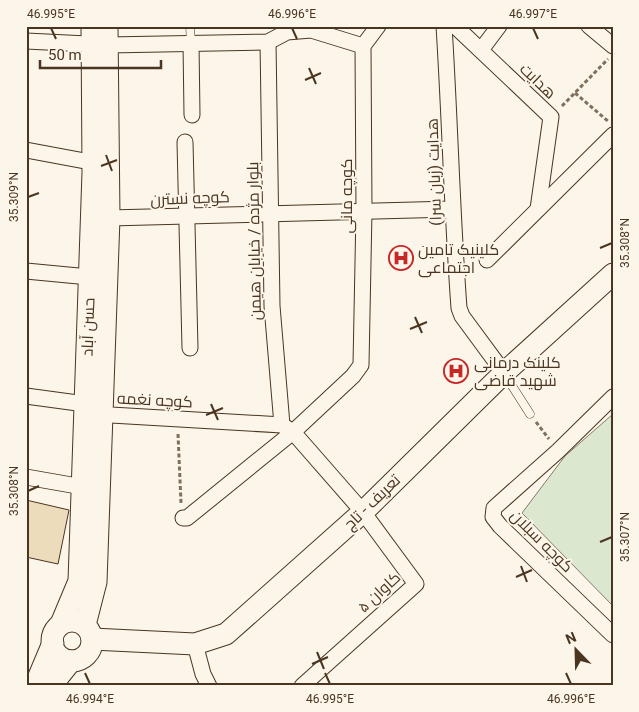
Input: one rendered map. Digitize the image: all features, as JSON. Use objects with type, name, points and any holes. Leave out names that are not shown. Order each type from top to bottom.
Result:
[{"type":"street","points":[[26,42],[100,35],[191,43],[268,42],[288,32],[311,30],[363,46],[378,26]]},
{"type":"street","name":"هدایت (زبان سرا)","points":[[444,26],[450,124],[452,209],[459,308],[462,316],[504,373]]},
{"type":"street","name":"هدایت","points":[[456,26],[551,118],[538,210]]},
{"type":"street","points":[[481,50],[499,26]]},
{"type":"street","points":[[589,26],[613,46]]},
{"type":"street","name":"حسن آباد","points":[[88,632],[96,582],[90,411],[89,277],[101,164],[100,35]]},
{"type":"street","name":"بلوار مژده / خیابان هیمن","points":[[268,42],[272,306],[287,428]]},
{"type":"street","points":[[191,43],[192,115]]},
{"type":"street","name":"کوچه مانی","points":[[287,428],[357,371],[361,365],[364,211],[363,46]]},
{"type":"street","points":[[487,260],[613,135]]},
{"type":"street","points":[[186,142],[190,348]]},
{"type":"street","points":[[26,150],[101,164]]},
{"type":"street","name":"حسن آباد","points":[[32,686],[37,681],[79,581],[82,487],[109,218],[101,164]]},
{"type":"street","name":"کوچه نسترن","points":[[109,218],[452,209]]},
{"type":"street","points":[[26,271],[89,277]]},
{"type":"street","name":"تعریف - تاج","points":[[88,632],[195,644],[226,634],[363,512],[504,373],[613,274]]},
{"type":"street","name":"کوچه نغمه","points":[[26,396],[90,411],[287,428]]},
{"type":"street","name":"کوچه سبلان","points":[[613,397],[558,451],[494,508],[493,517],[500,526],[613,635]]},
{"type":"street","points":[[183,518],[186,518],[287,428],[363,512]]},
{"type":"street","points":[[26,477],[82,487]]},
{"type":"street","name":"کاوان ۵","points":[[302,686],[416,584],[363,512]]},
{"type":"street","points":[[73,621],[88,632],[89,652],[78,660],[71,661],[62,658],[56,652],[57,634],[73,621]]},
{"type":"street","points":[[195,644],[203,674],[209,686]]},
{"type":"street","points":[[51,686],[71,661]]},
{"type":"lane","points":[[190,26],[191,43]]},
{"type":"lane","points":[[504,373],[530,414]]},
{"type":"path","points":[[551,118],[613,54]]},
{"type":"path","points":[[576,93],[613,125]]},
{"type":"path","points":[[530,414],[558,451]]},
{"type":"path","points":[[178,419],[183,518]]},
{"type":"green space","points":[[613,414],[613,606],[522,513],[565,456]]},
{"type":"building","points":[[26,500],[69,510],[58,564],[26,557]]},
{"type":"place","name":"کلینیک تامین اجتماعی","points":[[401,258]]},
{"type":"place","name":"کلینک درمانی شهید قاضی","points":[[456,371]]}]
